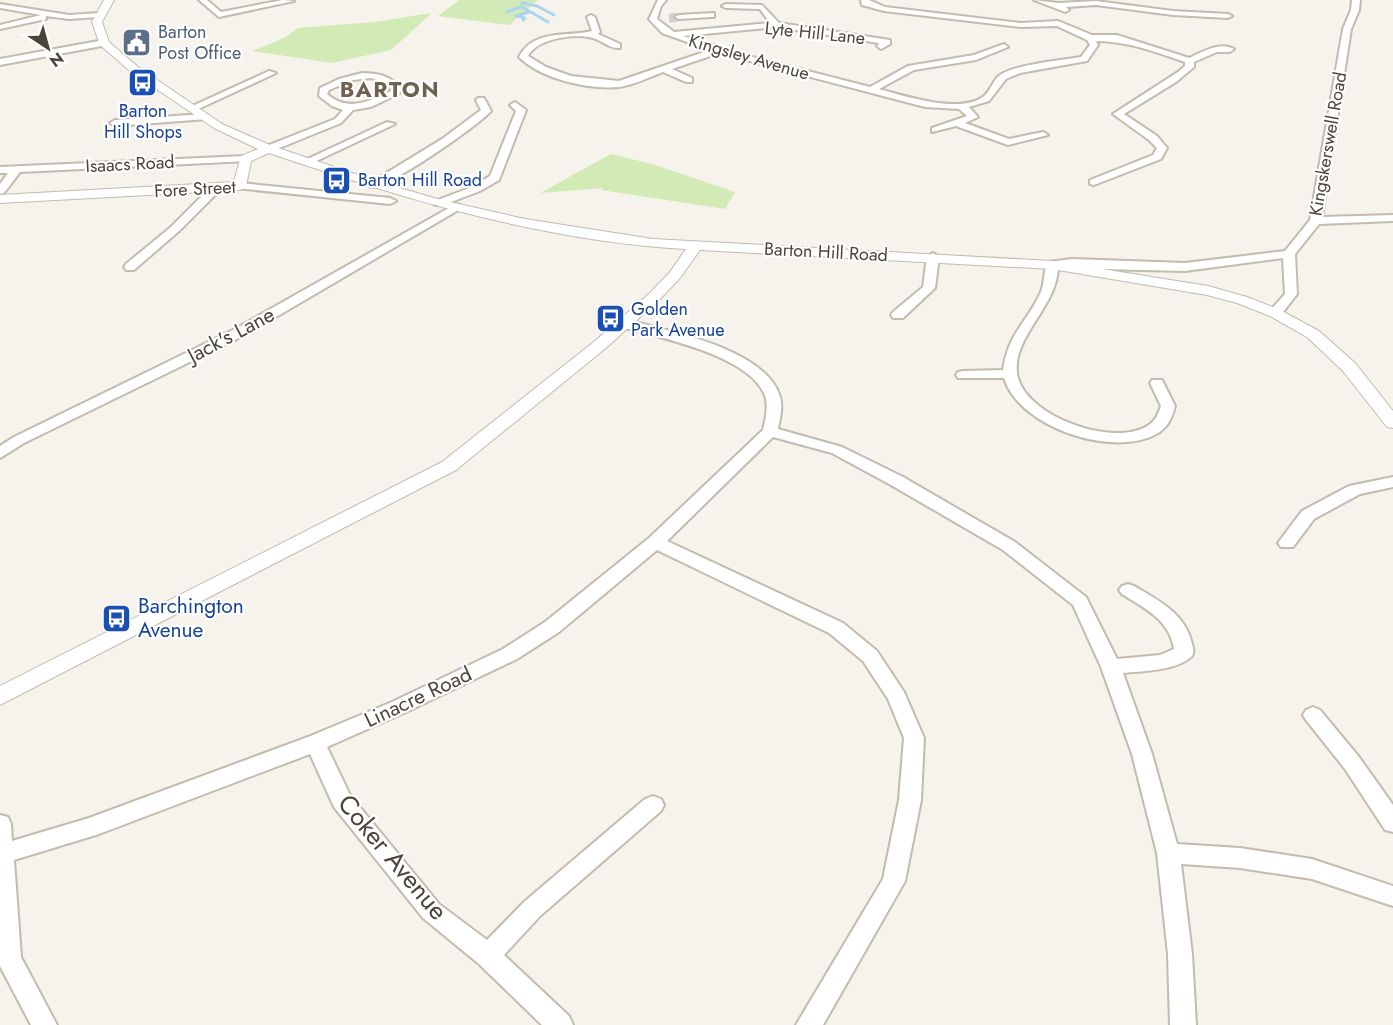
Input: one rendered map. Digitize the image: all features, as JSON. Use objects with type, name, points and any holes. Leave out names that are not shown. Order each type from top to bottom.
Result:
[{"type":"street","points":[[0,64],[104,43],[97,21],[109,0]]},
{"type":"street","points":[[202,0],[219,15],[289,1]]},
{"type":"street","points":[[662,0],[657,6],[653,19],[669,18]]},
{"type":"street","points":[[1038,0],[1058,4],[1096,3],[1173,16],[1228,16]]},
{"type":"street","name":"Kingskerswell Road","points":[[1289,254],[1316,222],[1347,29],[1355,10],[1356,0]]},
{"type":"street","points":[[862,2],[885,9],[1022,25],[1058,23],[1091,38],[1117,38],[1189,61],[1216,49]]},
{"type":"street","points":[[1058,4],[1067,12],[1058,23]]},
{"type":"street","points":[[0,6],[69,17],[99,15]]},
{"type":"street","points":[[726,6],[762,7],[776,26]]},
{"type":"street","points":[[0,27],[51,14]]},
{"type":"street","points":[[679,18],[711,15]]},
{"type":"street","points":[[589,35],[596,32],[591,17]]},
{"type":"street","name":"Kingsley Avenue","points":[[653,19],[665,31],[721,50],[925,104],[962,106]]},
{"type":"street","name":"Lyte Hill Lane","points":[[673,34],[776,26],[887,42]]},
{"type":"street","points":[[617,46],[589,35],[569,35],[530,46],[524,52],[523,57],[541,68],[596,84],[620,84],[721,50]]},
{"type":"street","points":[[936,130],[973,117],[962,106],[986,99],[1003,77],[1084,58],[1094,45],[1091,38]]},
{"type":"street","name":"Barton Hill Road","points":[[104,43],[134,69],[218,126],[268,149],[374,185],[438,203],[537,225],[653,243],[1052,265],[1132,276],[1242,300],[1275,313],[1313,334],[1349,367],[1393,423]]},
{"type":"street","points":[[1201,44],[1216,49],[1230,49]]},
{"type":"street","points":[[871,90],[911,68],[937,62],[952,62],[1004,47]]},
{"type":"street","points":[[1094,182],[1157,157],[1162,148],[1153,138],[1118,114],[1146,94],[1176,84],[1190,67],[1189,61]]},
{"type":"street","points":[[663,69],[689,80]]},
{"type":"street","points":[[115,123],[198,112],[272,73]]},
{"type":"street","points":[[268,149],[338,121],[350,108],[384,98],[395,93],[396,88],[393,83],[375,77],[358,76],[325,88],[322,94],[328,100],[350,108]]},
{"type":"street","points":[[374,185],[431,152],[470,125],[486,111],[481,100]]},
{"type":"street","points":[[438,203],[476,189],[495,178],[508,141],[519,120],[521,110],[515,105]]},
{"type":"street","points":[[306,162],[390,124]]},
{"type":"street","points":[[958,124],[1008,142],[1043,135]]},
{"type":"street","name":"Isaacs Road","points":[[0,170],[245,159],[268,149]]},
{"type":"street","points":[[240,186],[245,159]]},
{"type":"street","points":[[0,191],[16,170]]},
{"type":"street","name":"Fore Street","points":[[0,199],[240,186],[390,201]]},
{"type":"street","points":[[130,267],[175,229],[217,187]]},
{"type":"street","name":"Jack's Lane","points":[[0,453],[19,440],[242,331],[456,207]]},
{"type":"street","points":[[1316,222],[1393,218]]},
{"type":"street","points":[[0,696],[449,466],[655,296],[675,275],[696,247]]},
{"type":"street","points":[[1157,383],[1168,406],[1160,424],[1142,434],[1117,436],[1083,432],[1054,424],[1032,410],[1016,391],[1010,374],[1013,348],[1018,332],[1046,298],[1053,279],[1052,265],[1072,262],[1185,267],[1289,254],[1291,294],[1275,313]]},
{"type":"street","points":[[898,315],[930,288],[933,257]]},
{"type":"street","points":[[624,323],[725,354],[747,366],[770,390],[774,417],[770,431],[837,450],[897,481],[1009,546],[1080,601],[1111,667],[1142,754],[1168,853],[1180,954],[1183,1025]]},
{"type":"street","points":[[963,375],[1010,374]]},
{"type":"street","name":"Linacre Road","points":[[3,854],[91,827],[315,743],[399,707],[510,654],[552,627],[655,542],[770,431]]},
{"type":"street","points":[[1287,543],[1308,515],[1355,490],[1393,482]]},
{"type":"street","points":[[655,542],[836,628],[870,656],[897,697],[914,738],[910,800],[894,881],[809,1025]]},
{"type":"street","points":[[1111,667],[1163,662],[1184,652],[1183,637],[1176,624],[1128,590]]},
{"type":"street","points":[[1313,715],[1352,763],[1393,823]]},
{"type":"street","name":"Coker Avenue","points":[[315,743],[342,801],[431,910],[488,956],[560,1025]]},
{"type":"street","points":[[488,956],[532,909],[653,805]]},
{"type":"street","points":[[0,824],[3,854],[4,941],[9,959],[44,1025]]},
{"type":"street","points":[[1168,853],[1240,858],[1312,869],[1393,896]]},
{"type":"green space","points":[[459,0],[538,0],[509,25],[438,16]]},
{"type":"green space","points":[[432,13],[391,50],[332,63],[252,51],[284,38],[298,28],[375,22]]},
{"type":"green space","points":[[611,154],[652,164],[735,192],[725,209],[601,190],[603,188],[540,193]]},
{"type":"waterway","points":[[522,3],[537,6],[554,15]]},
{"type":"waterway","points":[[507,12],[521,7]]},
{"type":"waterway","points":[[522,7],[548,22]]},
{"type":"waterway","points":[[516,16],[529,12]]},
{"type":"waterway","points":[[517,16],[525,18],[523,20]]},
{"type":"tunnel","points":[[669,18],[679,17]]},
{"type":"place","name":"Barton Post Office","points":[[137,42]]},
{"type":"place","name":"Barton Hill Shops","points":[[143,82]]},
{"type":"place","name":"Barton Hill Road","points":[[337,180]]},
{"type":"place","name":"Golden Park Avenue","points":[[610,319]]},
{"type":"place","name":"Barchington Avenue","points":[[117,618]]},
{"type":"district","name":"BARTON","points":[[390,89]]}]
